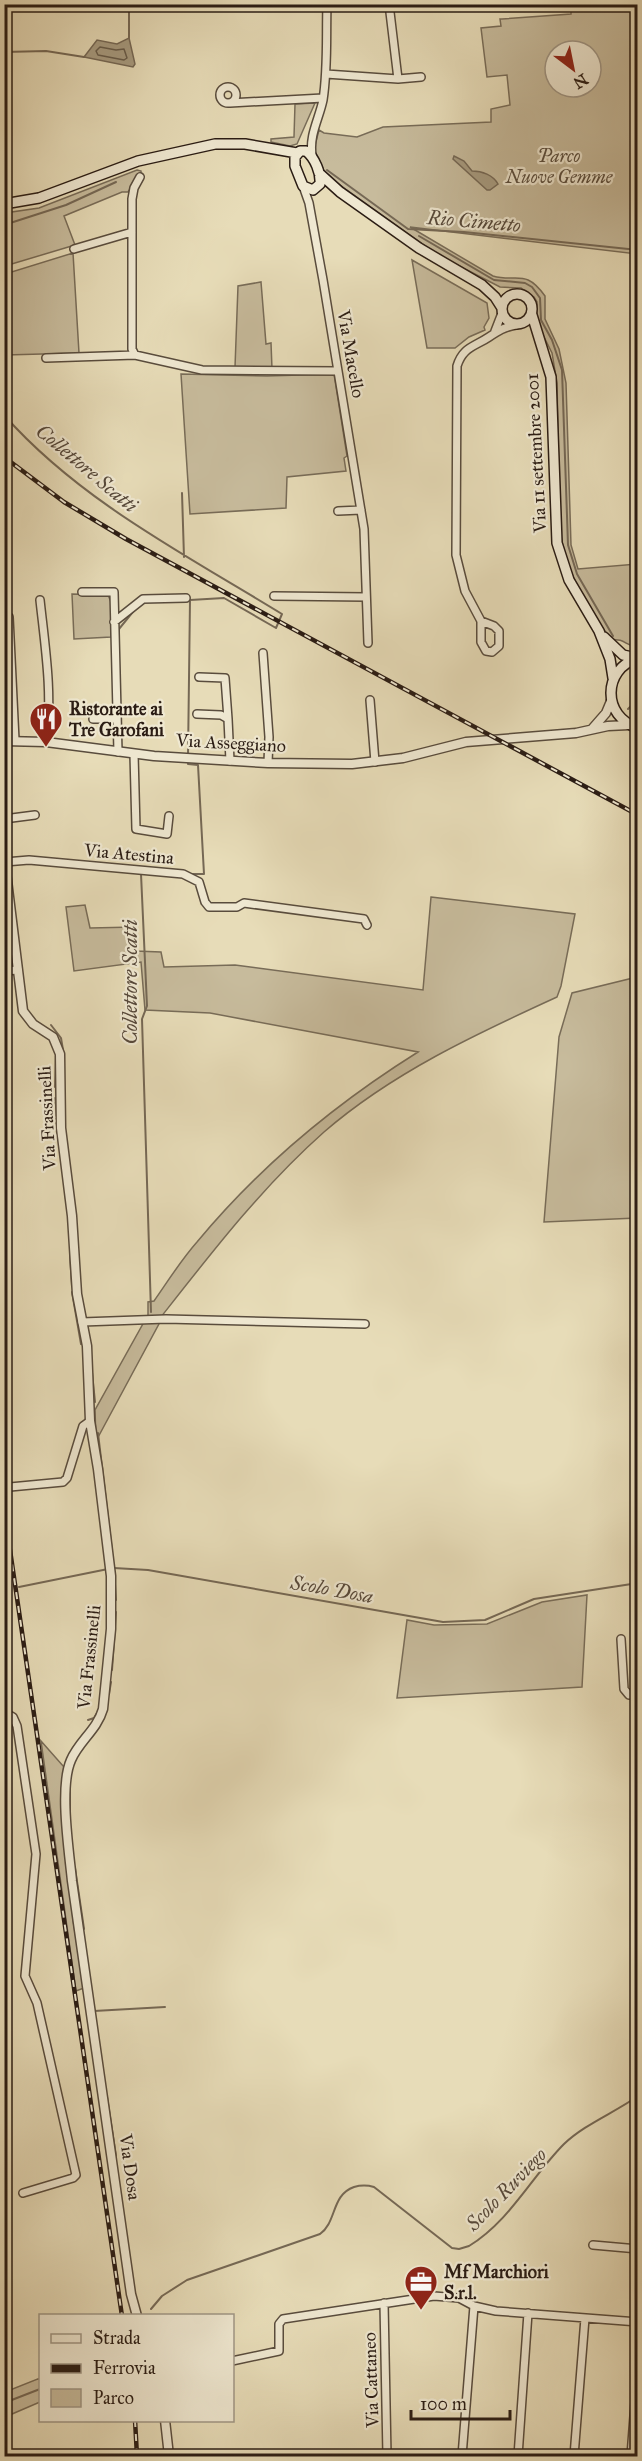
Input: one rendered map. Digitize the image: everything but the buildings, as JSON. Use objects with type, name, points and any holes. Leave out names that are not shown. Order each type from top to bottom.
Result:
[{"type":"main road","points":[[4,204],[39,198],[114,169],[156,156],[215,144],[245,144],[270,150],[304,153]]},
{"type":"main road","points":[[270,150],[295,166]]},
{"type":"main road","points":[[303,186],[293,160],[304,153]]},
{"type":"main road","name":"Via 11 settembre 2001","points":[[304,153],[319,173],[340,192],[427,254],[482,285],[511,295],[520,294],[528,298],[533,305],[532,315],[551,376],[557,543],[569,580],[599,631],[610,659],[613,678]]},
{"type":"main road","name":"Via 11 settembre 2001","points":[[316,189],[321,181],[319,173]]},
{"type":"main road","name":"Via 11 settembre 2001","points":[[303,186],[340,192]]},
{"type":"main road","name":"Via 11 settembre 2001","points":[[482,285],[495,297],[507,321],[518,324],[539,337]]},
{"type":"main road","points":[[502,310],[505,300],[511,295]]},
{"type":"main road","points":[[518,324],[526,322],[532,315]]},
{"type":"main road","name":"Via 11 settembre 2001","points":[[599,631],[616,650],[630,658],[638,658]]},
{"type":"main road","points":[[611,701],[610,689],[613,678],[621,667],[638,658]]},
{"type":"main road","name":"Via Asseggiano","points":[[611,701],[615,712],[635,727]]},
{"type":"street","points":[[304,153],[323,98],[326,74],[327,4]]},
{"type":"street","points":[[389,4],[398,79]]},
{"type":"street","points":[[326,74],[398,79],[421,77]]},
{"type":"street","points":[[243,102],[236,98],[232,88],[222,89],[221,99],[230,103],[323,98]]},
{"type":"street","points":[[230,103],[236,98]]},
{"type":"street","points":[[135,355],[132,349],[132,199],[140,177]]},
{"type":"street","name":"Via Macello","points":[[303,186],[309,203],[364,529],[368,643]]},
{"type":"street","name":"Via Macello","points":[[309,203],[316,189]]},
{"type":"street","points":[[74,249],[132,232]]},
{"type":"street","points":[[494,333],[502,310]]},
{"type":"street","points":[[481,621],[465,591],[456,555],[456,375],[459,359],[464,350],[500,329],[518,324]]},
{"type":"street","points":[[46,358],[135,355],[202,370],[338,371]]},
{"type":"street","points":[[338,511],[361,510]]},
{"type":"street","points":[[82,592],[114,592],[118,752]]},
{"type":"street","points":[[274,596],[366,597]]},
{"type":"street","points":[[114,622],[143,599],[186,598]]},
{"type":"street","points":[[40,600],[48,690],[49,726],[46,742]]},
{"type":"street","points":[[9,617],[15,740]]},
{"type":"street","points":[[263,653],[269,736],[268,763]]},
{"type":"street","points":[[199,677],[225,678],[230,761]]},
{"type":"street","points":[[370,700],[375,762]]},
{"type":"street","points":[[591,729],[606,713],[611,701]]},
{"type":"street","points":[[197,714],[221,715],[228,719]]},
{"type":"street","points":[[93,719],[117,719]]},
{"type":"street","name":"Via Asseggiano","points":[[4,741],[46,742],[134,754],[230,761],[352,764],[403,758],[466,742],[576,733],[591,729],[635,727]]},
{"type":"street","points":[[134,754],[136,829],[167,834],[169,816]]},
{"type":"street","points":[[4,819],[35,815]]},
{"type":"street","name":"Via Frassinelli","points":[[4,856],[21,1005],[26,1016],[53,1037],[60,1054],[61,1128],[72,1215],[78,1304],[88,1363],[90,1421],[111,1572],[111,1629],[103,1709],[95,1726],[74,1753],[70,1761],[67,1781],[72,1881],[93,2023]]},
{"type":"street","name":"Via Atestina","points":[[5,862],[29,860],[183,874],[200,882],[205,902],[209,907],[237,907],[244,903],[364,919],[368,925]]},
{"type":"street","points":[[4,971],[18,970]]},
{"type":"street","points":[[82,1322],[166,1319],[365,1324]]},
{"type":"street","points":[[10,1487],[63,1482],[67,1478],[83,1426],[90,1421]]},
{"type":"street","points":[[621,1639],[624,1689],[629,1695],[638,1694]]},
{"type":"street","points":[[7,1713],[17,1726],[36,1854],[25,1976],[35,1997],[76,2175],[73,2178],[23,2193]]},
{"type":"street","name":"Via Dosa","points":[[93,2023],[131,2294],[136,2314]]},
{"type":"street","points":[[593,2245],[638,2249]]},
{"type":"street","points":[[234,2361],[279,2351],[279,2324],[283,2319],[434,2296],[459,2298],[474,2306],[528,2313],[638,2322]]},
{"type":"street","name":"Via Cattaneo","points":[[384,2303],[387,2457]]},
{"type":"street","points":[[462,2457],[474,2306]]},
{"type":"street","points":[[518,2457],[528,2313]]},
{"type":"street","points":[[574,2457],[585,2318]]},
{"type":"street","points":[[631,2457],[638,2363]]},
{"type":"street","points":[[165,2422],[169,2457]]},
{"type":"green space","name":"Parco Nuove Gemme","points":[[598,4],[637,5],[637,254],[410,227],[493,276],[521,278],[532,282],[545,296],[545,319],[559,349],[566,383],[571,545],[578,569],[637,564],[637,647],[619,640],[612,640],[578,588],[566,558],[560,529],[557,383],[552,353],[537,323],[537,302],[534,297],[521,288],[500,287],[438,255],[326,175],[314,149],[319,130],[324,133],[357,137],[383,127],[491,122],[491,109],[510,105],[507,75],[487,77],[481,28],[501,26],[500,19],[571,14],[571,8]]},
{"type":"green space","points":[[315,103],[297,144],[290,146],[271,142],[271,139],[294,137],[295,104]]},
{"type":"green space","points":[[137,170],[141,173],[128,192],[122,192],[64,216],[75,245],[5,266],[5,213],[39,208]]},
{"type":"green space","points":[[73,253],[79,353],[5,355],[5,274]]},
{"type":"green space","points":[[412,260],[487,303],[489,318],[484,327],[485,330],[469,337],[455,348],[427,348]]},
{"type":"green space","points":[[261,282],[266,344],[271,343],[272,369],[235,367],[238,286]]},
{"type":"green space","points":[[181,374],[267,376],[334,374],[347,456],[344,458],[346,471],[287,477],[286,508],[190,514]]},
{"type":"green space","points":[[72,594],[108,595],[111,602],[111,637],[74,639]]},
{"type":"green space","points":[[431,897],[575,914],[557,997],[436,1056],[406,1073],[350,1111],[301,1153],[280,1175],[219,1244],[161,1317],[148,1317],[148,1302],[154,1301],[191,1249],[246,1188],[328,1115],[418,1052],[210,1013],[145,1010],[141,962],[74,971],[66,907],[85,905],[90,928],[135,927],[135,951],[161,952],[164,967],[235,965],[423,990]]},
{"type":"green space","points":[[637,977],[637,1218],[544,1222],[559,1037],[572,993]]},
{"type":"green space","points":[[144,1322],[160,1322],[96,1441],[95,1410]]},
{"type":"green space","points":[[587,1595],[582,1687],[397,1698],[407,1620],[434,1625],[487,1624],[542,1602]]},
{"type":"green space","points":[[41,1741],[64,1767],[73,1920],[84,1988],[76,1991]]},
{"type":"green space","points":[[39,2378],[39,2402],[5,2417],[5,2392]]},
{"type":"water","points":[[129,38],[135,64],[133,67],[84,57],[97,40],[117,44]]},
{"type":"water","points":[[454,156],[464,161],[472,171],[487,174],[498,184],[487,190],[453,159]]},
{"type":"waterway","points":[[129,4],[129,38]]},
{"type":"waterway","points":[[4,52],[46,51],[84,57]]},
{"type":"waterway","name":"Rio Cimetto","points":[[327,170],[408,229],[464,232],[638,250]]},
{"type":"waterway","name":"Rio Cimetto","points":[[4,225],[66,205],[116,182]]},
{"type":"waterway","points":[[419,236],[494,280],[525,283],[532,287],[540,298],[541,320],[552,340],[562,370],[568,545],[577,574],[613,636]]},
{"type":"waterway","name":"Collettore Scatti","points":[[4,415],[34,446],[100,500],[172,548],[282,614],[276,628],[224,598],[190,600],[188,756]]},
{"type":"waterway","points":[[182,493],[184,557]]},
{"type":"waterway","points":[[119,653],[119,629],[136,608]]},
{"type":"waterway","points":[[628,709],[634,703],[633,693],[638,686]]},
{"type":"waterway","name":"Collettore Scatti","points":[[188,761],[188,764],[198,765],[204,874],[188,874]]},
{"type":"waterway","name":"Collettore Scatti","points":[[151,1312],[142,1019],[147,1006],[141,874],[152,874]]},
{"type":"waterway","points":[[8,937],[11,966]]},
{"type":"waterway","points":[[51,1025],[61,1038],[63,1050]]},
{"type":"waterway","points":[[55,1087],[56,1054]]},
{"type":"waterway","points":[[55,1098],[66,1200]]},
{"type":"waterway","points":[[70,1256],[72,1286]]},
{"type":"waterway","points":[[72,1292],[81,1344]]},
{"type":"waterway","points":[[92,1372],[95,1402]]},
{"type":"waterway","points":[[98,1433],[112,1551]]},
{"type":"waterway","name":"Scolo Dosa","points":[[114,1568],[148,1570],[443,1622],[485,1620],[534,1599],[638,1583]]},
{"type":"waterway","name":"Scolo Dosa","points":[[19,1587],[108,1569]]},
{"type":"waterway","points":[[115,1584],[116,1600]]},
{"type":"waterway","points":[[112,1670],[116,1612]]},
{"type":"waterway","points":[[109,1694],[111,1682]]},
{"type":"waterway","points":[[88,1720],[94,1718],[97,1713]]},
{"type":"waterway","points":[[70,1782],[70,1813]]},
{"type":"waterway","points":[[75,1868],[84,1929]]},
{"type":"waterway","points":[[94,2011],[165,2007]]},
{"type":"waterway","name":"Scolo Ruviego","points":[[151,2309],[162,2296],[187,2280],[320,2234],[329,2223],[341,2196],[357,2186],[374,2187],[452,2248],[459,2249],[469,2246],[497,2224],[564,2144],[581,2130],[638,2096]]},
{"type":"waterway","points":[[107,2097],[116,2156]]},
{"type":"waterway","name":"Scolo Ruviego","points":[[4,2403],[39,2389]]},
{"type":"railway","points":[[4,457],[64,502],[126,539],[638,815]]},
{"type":"railway","points":[[4,1509],[122,2314]]},
{"type":"railway","points":[[135,2422],[137,2456]]},
{"type":"place","name":"Ristorante ai Tre Garofani","points":[[46,748]]},
{"type":"place","name":"Mf Marchiori S.r.l.","points":[[421,2311]]}]
